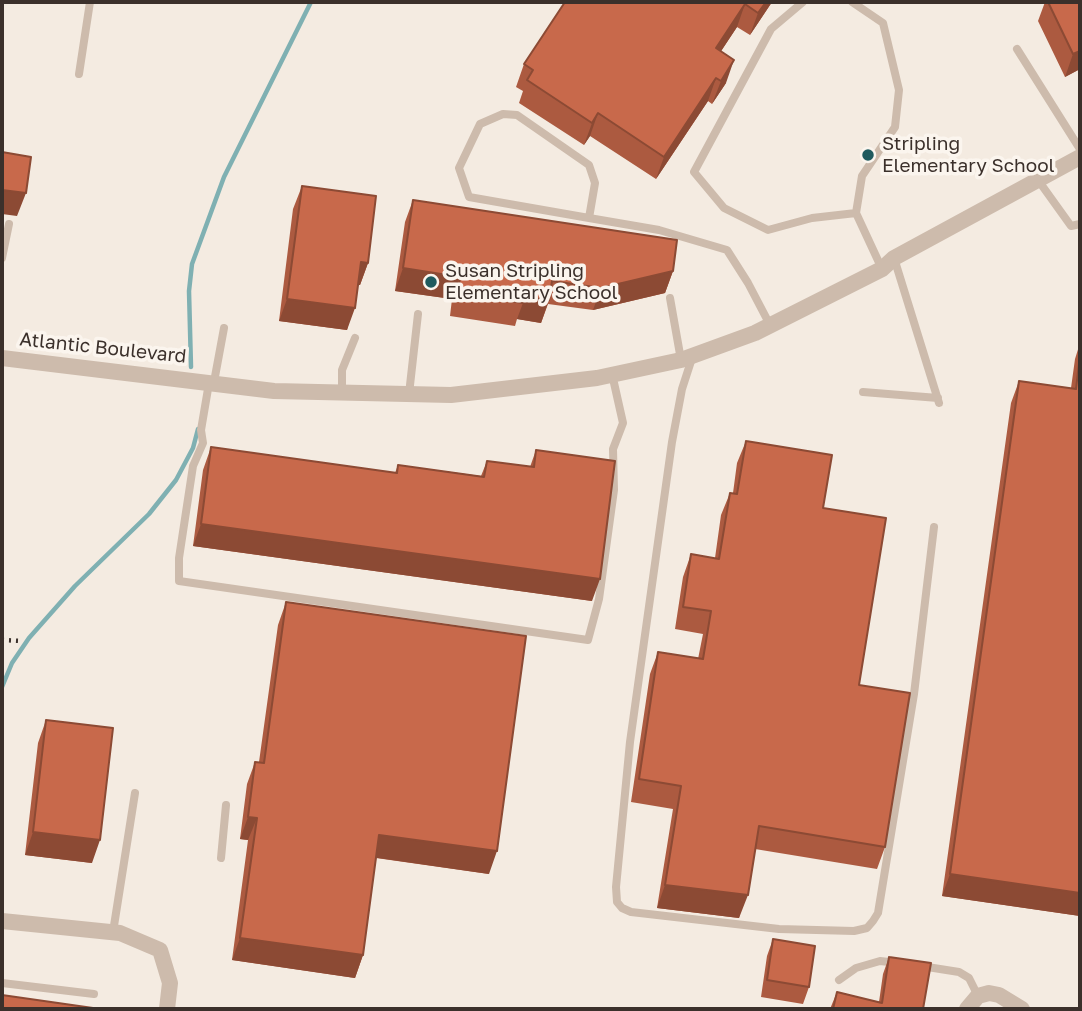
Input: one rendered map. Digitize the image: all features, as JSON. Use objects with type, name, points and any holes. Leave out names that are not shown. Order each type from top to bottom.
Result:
[{"type":"street","name":"Atlantic Boulevard","points":[[2,358],[274,391],[342,393],[451,395],[612,374],[687,358],[770,325],[1080,157]]},
{"type":"street","points":[[2,921],[113,932],[160,950],[170,983],[167,1009]]},
{"type":"street","points":[[973,1003],[989,993],[999,995],[1022,1009]]},
{"type":"lane","points":[[79,74],[90,2]]},
{"type":"lane","points":[[803,2],[771,29],[694,172],[724,208],[768,230],[812,218],[856,213]]},
{"type":"lane","points":[[852,2],[883,23],[899,90],[895,127],[862,176],[856,213],[888,263],[939,401],[863,392]]},
{"type":"lane","points":[[1017,49],[1080,149]]},
{"type":"lane","points":[[589,218],[595,183],[589,165],[517,115],[503,114],[480,124],[459,168],[462,185],[469,197],[589,218],[659,230],[726,250],[770,325]]},
{"type":"lane","points":[[1038,180],[1072,226],[1080,224]]},
{"type":"lane","points":[[2,258],[9,224]]},
{"type":"lane","points":[[670,298],[687,358],[672,442],[630,742],[616,887],[617,902],[622,908],[671,917],[779,929],[854,931],[867,928],[873,921],[878,914],[914,694],[933,527]]},
{"type":"lane","points":[[409,394],[418,314]]},
{"type":"lane","points":[[224,328],[208,381],[201,430],[203,443],[193,466],[179,558],[179,581],[588,640],[599,599],[614,490],[613,449],[624,423],[612,374]]},
{"type":"lane","points":[[342,393],[342,370],[355,338]]},
{"type":"lane","points":[[113,932],[135,793]]},
{"type":"lane","points":[[221,858],[226,805]]},
{"type":"lane","points":[[839,981],[856,968],[880,961],[959,972],[969,978],[973,1003]]},
{"type":"lane","points":[[2,983],[94,994]]},
{"type":"building","points":[[565,2],[766,2],[758,13],[745,4],[716,48],[734,60],[721,81],[716,78],[664,157],[598,113],[592,123],[527,80],[533,70],[524,64]]},
{"type":"building","points":[[1048,2],[1080,2],[1080,51],[1073,54]]},
{"type":"building","points":[[2,152],[31,157],[26,193],[2,190]]},
{"type":"building","points":[[302,186],[376,196],[368,263],[361,262],[355,308],[287,299]]},
{"type":"building","points":[[413,200],[677,240],[673,271],[601,288],[552,281],[549,300],[524,297],[523,303],[458,293],[460,277],[403,268]]},
{"type":"building","points":[[1080,355],[1080,893],[950,874],[1019,381],[1076,389]]},
{"type":"building","points":[[746,441],[832,455],[823,508],[886,518],[859,685],[910,693],[885,847],[759,826],[748,895],[665,885],[681,786],[639,779],[658,652],[703,659],[711,611],[683,607],[691,554],[719,559],[730,493],[737,494]]},
{"type":"building","points":[[211,447],[397,473],[398,465],[484,477],[487,461],[534,467],[536,450],[615,461],[600,579],[201,524]]},
{"type":"building","points":[[286,602],[526,636],[497,851],[379,835],[363,955],[240,938],[257,818],[248,817],[255,762],[264,763]]},
{"type":"building","points":[[46,720],[113,728],[100,840],[33,832]]},
{"type":"building","points":[[773,939],[815,946],[809,987],[767,980]]},
{"type":"building","points":[[889,957],[931,963],[923,1009],[833,1009],[837,992],[882,1003]]},
{"type":"building","points":[[2,995],[100,1009],[2,1009]]},
{"type":"waterway","points":[[191,367],[189,291],[192,264],[224,177],[311,2]]},
{"type":"waterway","points":[[2,687],[12,663],[29,638],[75,586],[149,514],[176,480],[193,448],[198,429]]},
{"type":"railway","points":[[2,640],[21,641]]},
{"type":"place","name":"Stripling Elementary School","points":[[868,155]]},
{"type":"place","name":"Susan Stripling Elementary School","points":[[431,282]]}]
